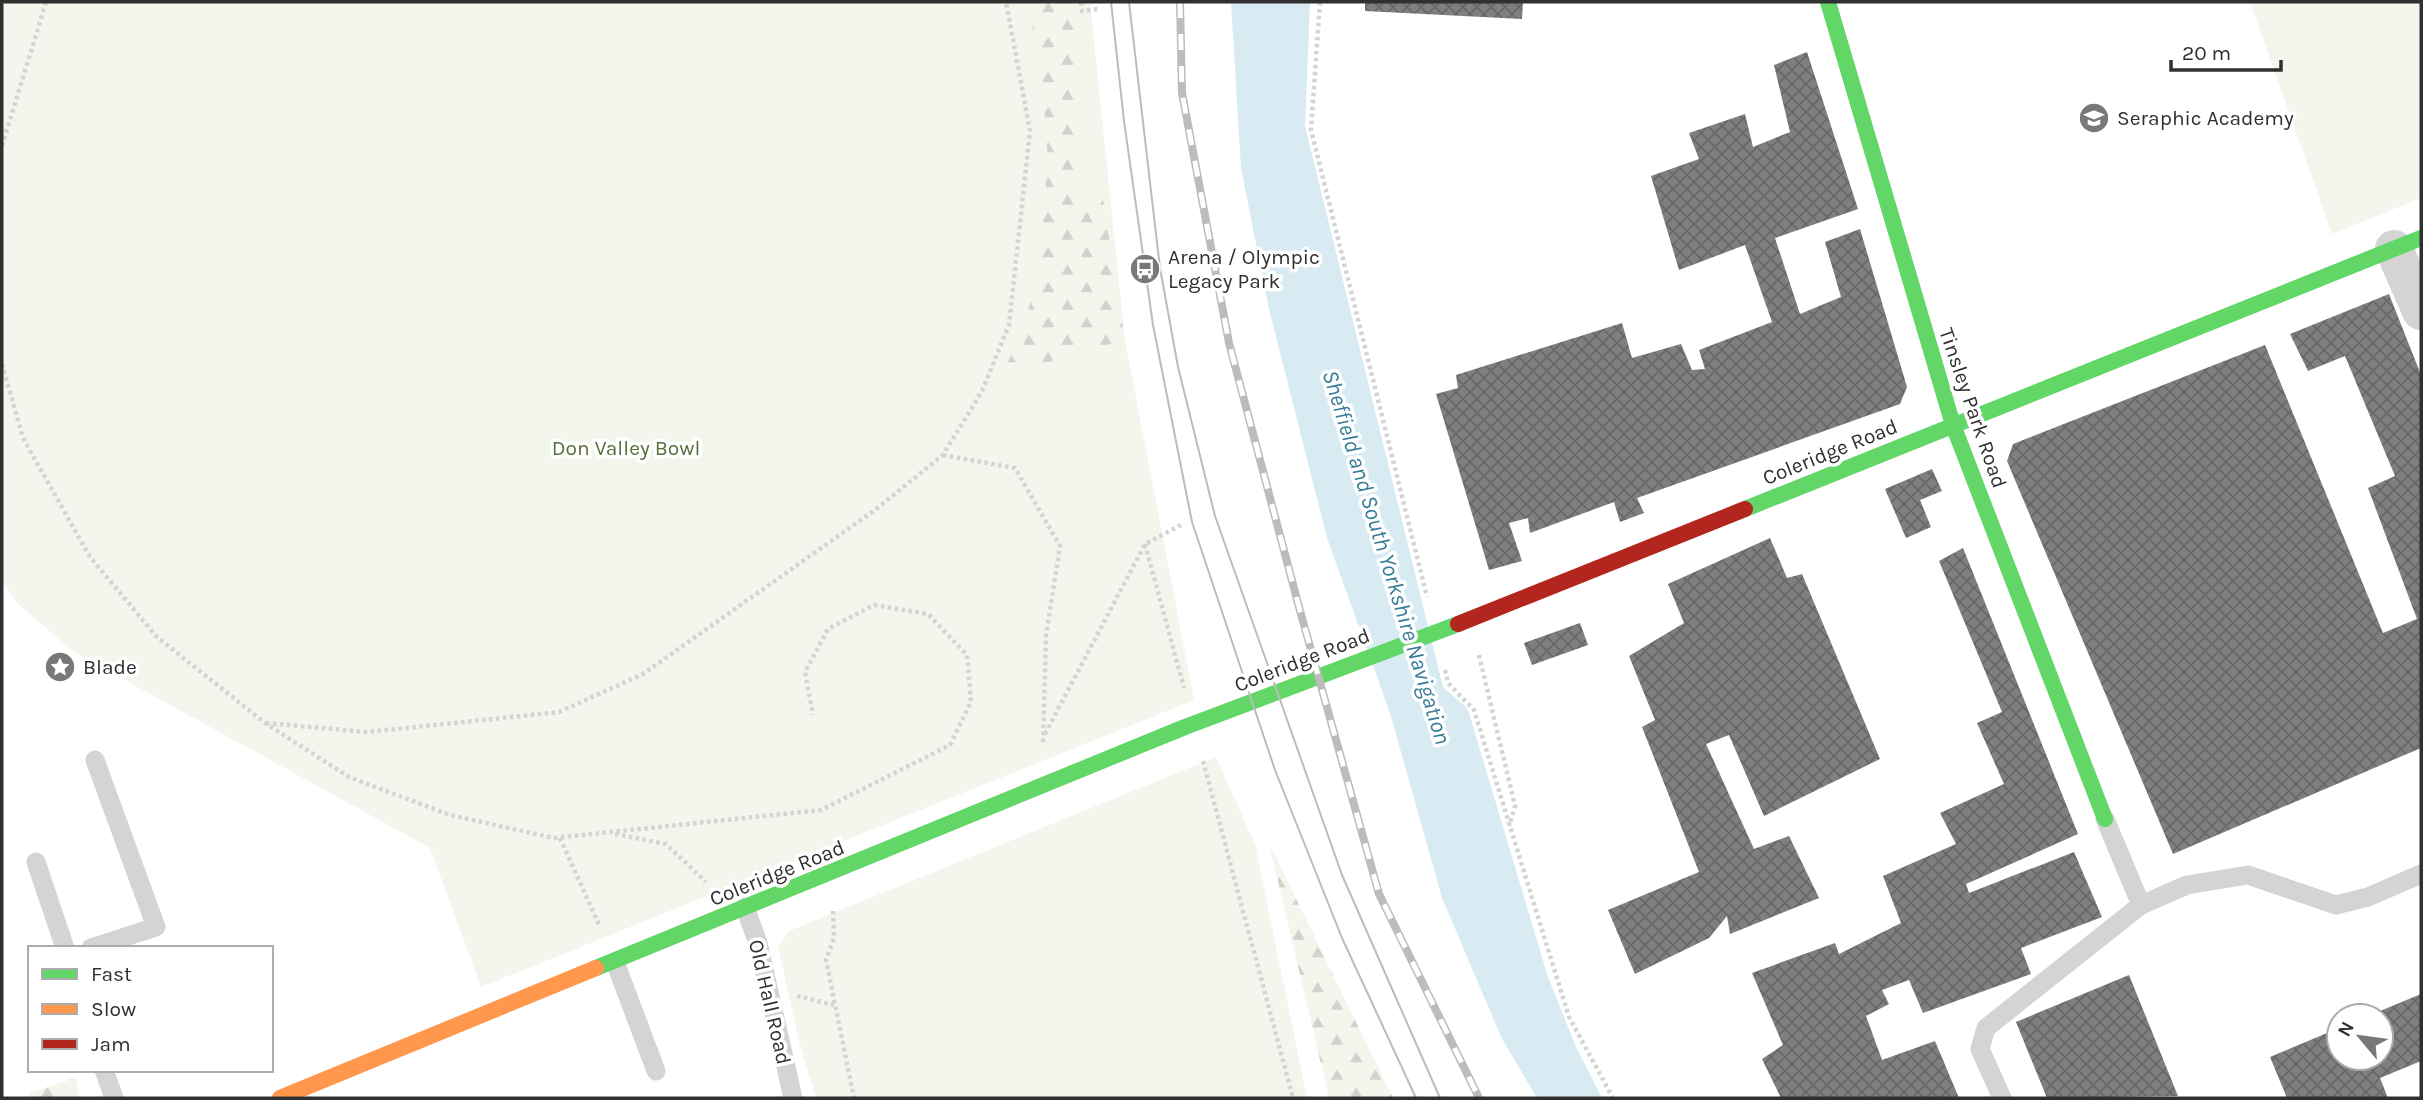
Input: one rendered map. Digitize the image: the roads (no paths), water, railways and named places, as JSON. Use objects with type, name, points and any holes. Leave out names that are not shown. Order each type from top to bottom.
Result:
[{"type":"street","name":"Tinsley Park Road","points":[[1828,2],[1953,425],[2105,819]]},
{"type":"street","name":"Coleridge Road","points":[[280,1098],[1185,727],[1471,619],[2408,244]]},
{"type":"street","points":[[2408,244],[2421,311]]},
{"type":"lane","points":[[95,760],[156,927],[97,946]]},
{"type":"lane","points":[[2105,819],[2141,905]]},
{"type":"lane","points":[[36,862],[64,946]]},
{"type":"lane","points":[[2002,1098],[1980,1049],[1986,1028],[2141,905],[2187,885],[2248,875],[2336,905],[2368,897],[2421,874]]},
{"type":"lane","name":"Old Hall Road","points":[[745,907],[758,943],[793,1098]]},
{"type":"lane","points":[[615,962],[656,1071]]},
{"type":"lane","points":[[105,1072],[114,1098]]},
{"type":"water","name":"Sheffield and South Yorkshire Navigation","points":[[1231,2],[1310,2],[1305,126],[1443,687],[1466,707],[1469,713],[1548,977],[1576,1047],[1602,1098],[1537,1098],[1502,1039],[1442,898],[1390,713],[1327,538],[1269,309],[1241,168]]},
{"type":"tram line","points":[[1111,2],[1124,121],[1153,325],[1192,522],[1275,770],[1342,938],[1416,1098]]},
{"type":"tram line","points":[[1129,2],[1160,268],[1178,367],[1215,516],[1342,875],[1440,1098]]},
{"type":"railway","points":[[1180,2],[1182,93],[1229,343],[1299,607],[1379,894],[1479,1098]]},
{"type":"place","name":"Seraphic Academy","points":[[2094,118]]},
{"type":"place","name":"Arena / Olympic Legacy Park","points":[[1145,269]]},
{"type":"place","name":"Blade","points":[[60,667]]},
{"type":"park label","name":"Don Valley Bowl","points":[[626,448]]}]
